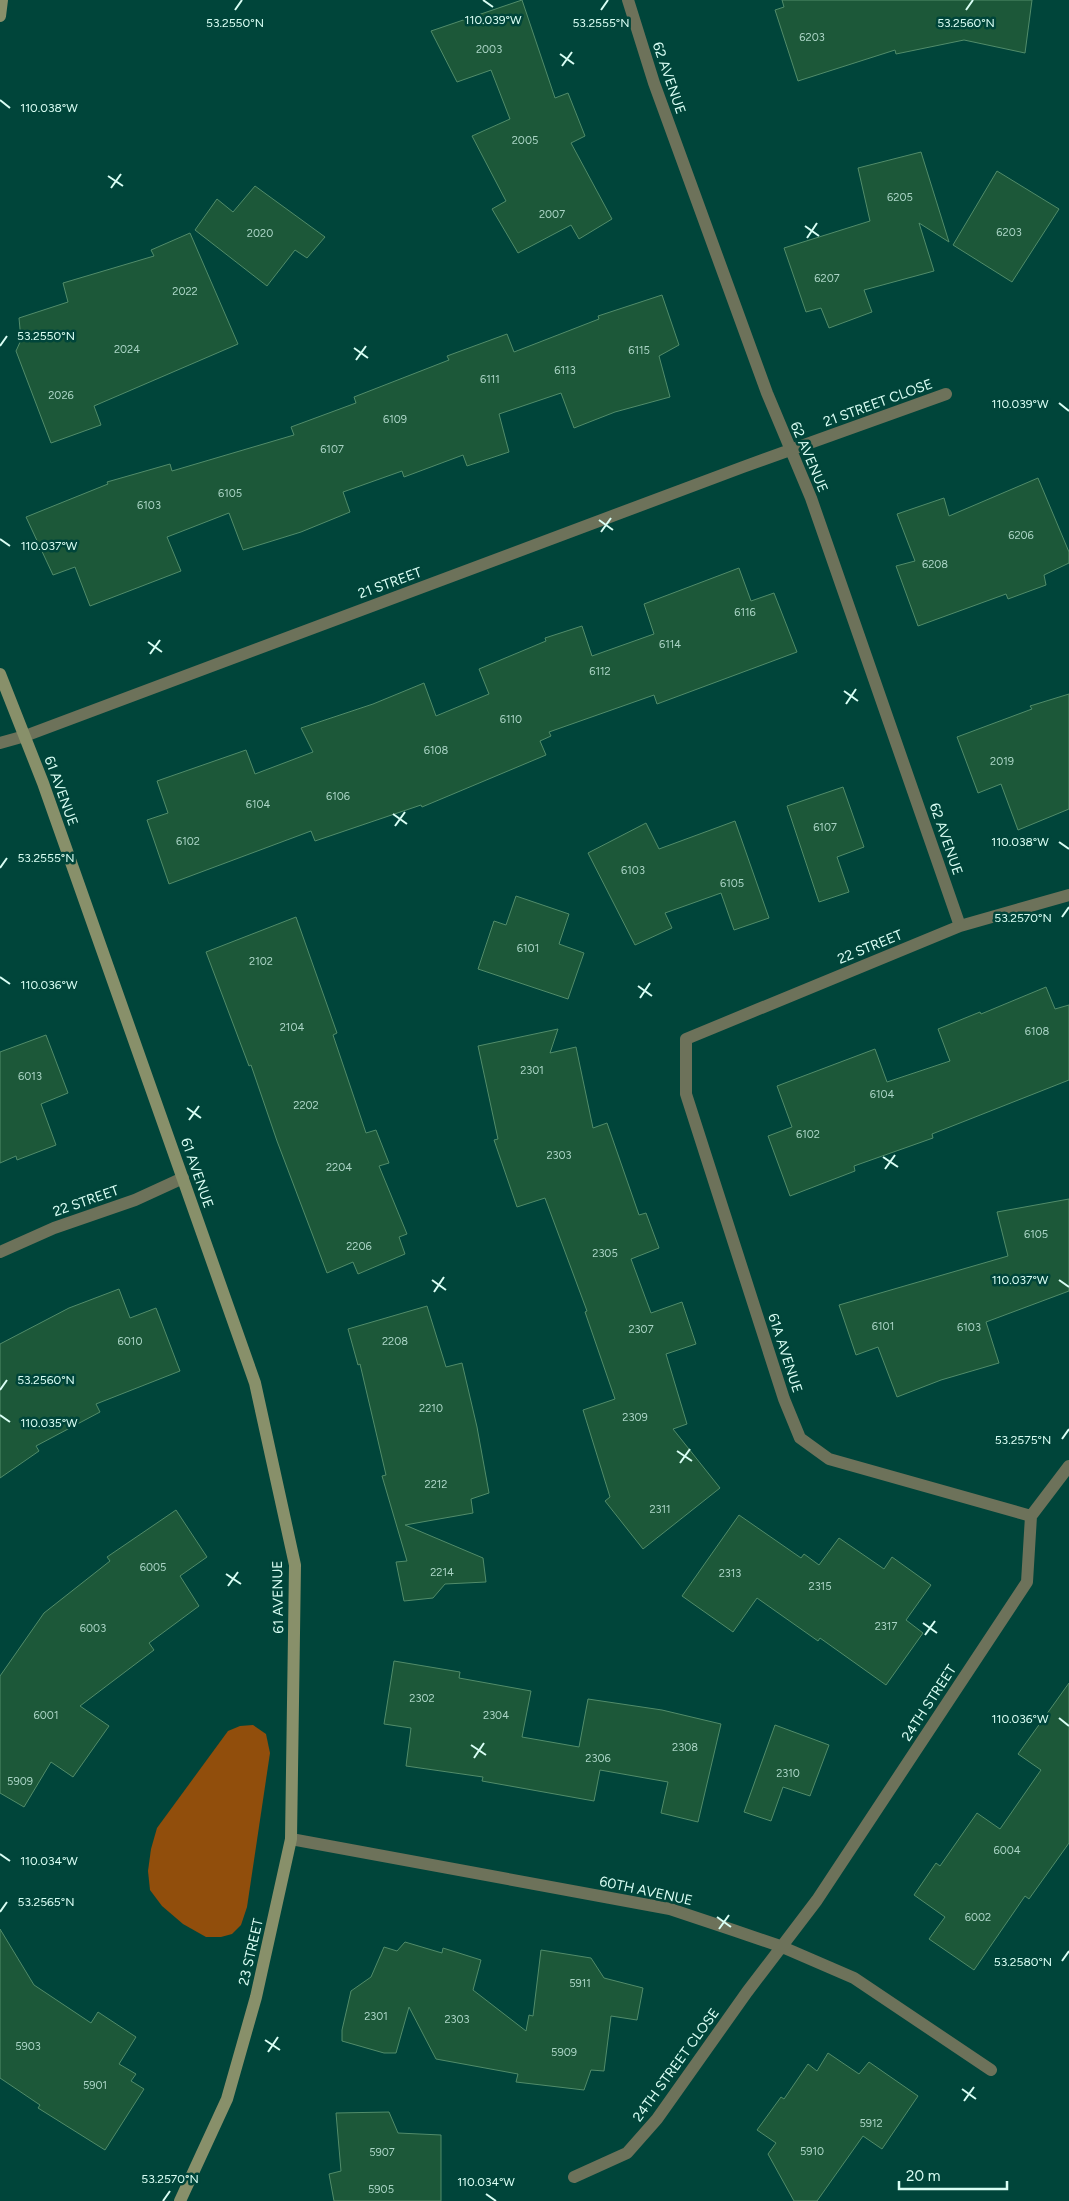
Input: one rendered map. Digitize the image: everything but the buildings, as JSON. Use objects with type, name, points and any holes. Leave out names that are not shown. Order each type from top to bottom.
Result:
[{"type":"street","points":[[0,16],[2,0]]},
{"type":"street","name":"62 AVENUE","points":[[628,0],[664,110],[766,394],[811,498],[960,926]]},
{"type":"street","name":"21 STREET CLOSE","points":[[791,451],[946,394]]},
{"type":"street","name":"21 STREET","points":[[0,743],[24,736],[76,715],[791,451]]},
{"type":"street","name":"61 AVENUE","points":[[0,674],[24,736],[255,1383],[295,1565],[294,1698]]},
{"type":"street","name":"22 STREET","points":[[686,1039],[960,926],[1069,895]]},
{"type":"street","name":"61A AVENUE","points":[[686,1039],[686,1094],[784,1400],[800,1438],[829,1460],[1031,1516]]},
{"type":"street","name":"22 STREET","points":[[0,1252],[54,1228],[135,1200],[182,1178]]},
{"type":"street","points":[[1031,1516],[1069,1466]]},
{"type":"street","name":"24TH STREET","points":[[780,1946],[817,1900],[1027,1582],[1031,1516]]},
{"type":"street","name":"23 STREET","points":[[180,2201],[227,2099],[256,1997],[291,1839],[294,1698]]},
{"type":"street","name":"60TH AVENUE","points":[[291,1839],[670,1909],[780,1946],[854,1978],[991,2070]]},
{"type":"street","name":"24TH STREET CLOSE","points":[[574,2177],[626,2153],[657,2119],[780,1946]]},
{"type":"shaded area","points":[[253,1725],[266,1734],[270,1753],[247,1907],[241,1925],[232,1934],[221,1937],[206,1937],[183,1924],[162,1906],[150,1890],[148,1871],[151,1849],[157,1828],[228,1731],[240,1726]]}]
